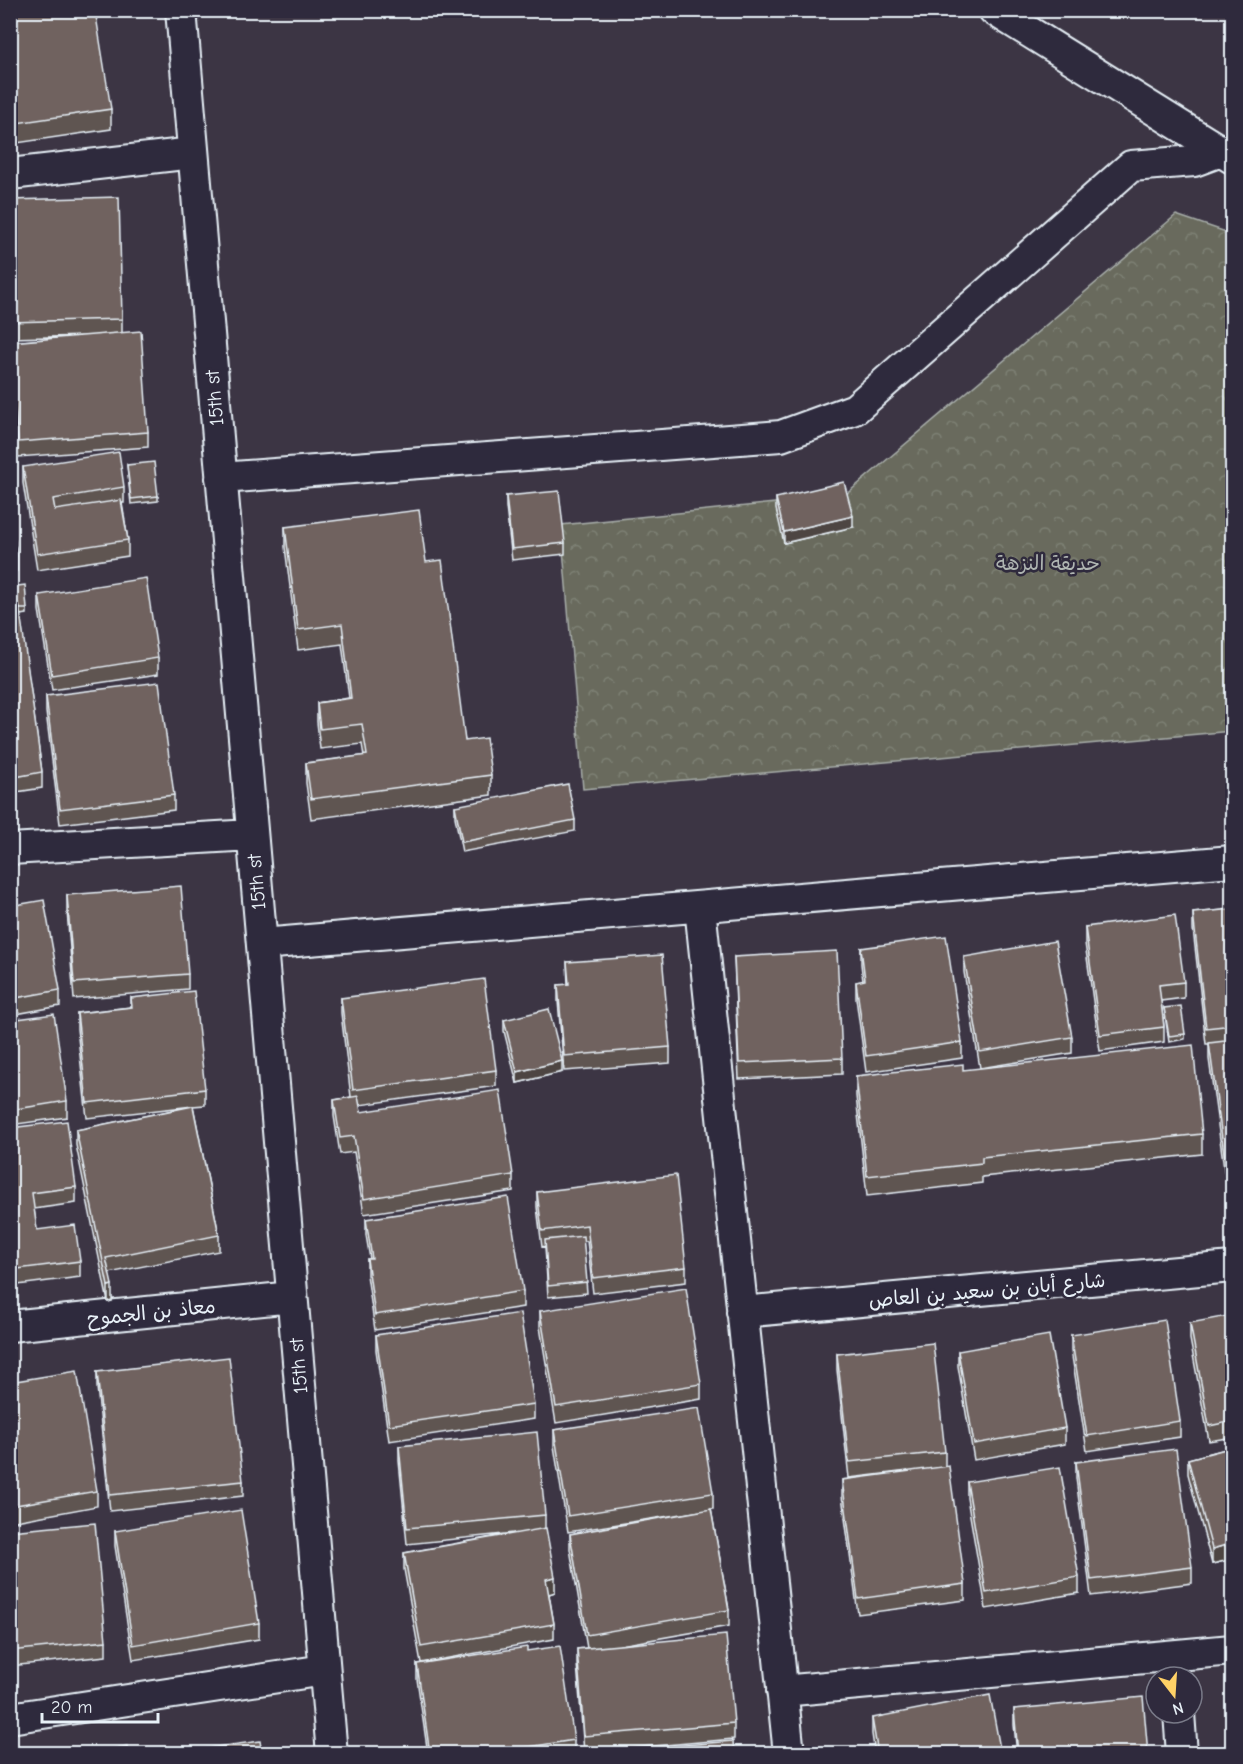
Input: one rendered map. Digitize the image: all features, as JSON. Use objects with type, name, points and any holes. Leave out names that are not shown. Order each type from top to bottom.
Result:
[{"type":"street","name":"15th st","points":[[181,10],[332,1754]]},
{"type":"street","points":[[994,10],[1227,155]]},
{"type":"street","points":[[10,174],[193,153]]},
{"type":"street","points":[[221,478],[781,435],[855,409],[1131,166],[1194,161],[1227,155]]},
{"type":"street","points":[[10,849],[252,835]]},
{"type":"street","points":[[262,944],[1233,861]]},
{"type":"street","points":[[700,907],[789,1754]]},
{"type":"street","name":"شارع أبان بن سعيد بن العاص","points":[[742,1312],[1233,1268]]},
{"type":"street","name":"معاذ بن الجموح","points":[[10,1326],[292,1297]]},
{"type":"street","points":[[1178,1665],[1233,1650]]},
{"type":"street","points":[[782,1691],[1144,1668]]},
{"type":"street","points":[[10,1718],[324,1670]]},
{"type":"street","points":[[1180,1725],[1182,1754]]},
{"type":"green space","name":"حديقة النزهة","points":[[1176,215],[1232,234],[1232,731],[583,789],[561,525],[844,496]]},
{"type":"building","points":[[10,10],[95,10],[111,109],[10,124]]},
{"type":"building","points":[[119,197],[122,319],[10,322],[10,200]]},
{"type":"building","points":[[141,331],[148,432],[18,442],[10,342]]},
{"type":"building","points":[[119,452],[124,487],[53,499],[55,510],[121,500],[128,540],[37,554],[23,467]]},
{"type":"building","points":[[154,462],[158,496],[131,499],[127,465]]},
{"type":"building","points":[[844,482],[853,516],[784,532],[776,498]]},
{"type":"building","points":[[559,491],[565,543],[512,549],[506,496]]},
{"type":"building","points":[[419,510],[426,562],[442,560],[465,741],[486,738],[491,775],[311,799],[306,763],[367,755],[362,724],[320,729],[317,703],[351,698],[342,624],[298,630],[285,527]]},
{"type":"building","points":[[10,511],[17,556],[10,557]]},
{"type":"building","points":[[146,578],[158,658],[52,675],[39,595]]},
{"type":"building","points":[[25,585],[27,609],[20,609],[19,604],[10,605],[10,587]]},
{"type":"building","points":[[19,604],[42,772],[10,778],[10,605]]},
{"type":"building","points":[[159,682],[174,795],[60,809],[46,696]]},
{"type":"building","points":[[568,784],[575,820],[462,842],[455,806]]},
{"type":"building","points":[[181,886],[188,974],[74,983],[67,895]]},
{"type":"building","points":[[44,900],[60,990],[10,999],[10,906]]},
{"type":"building","points":[[1233,909],[1233,1025],[1206,1028],[1193,913]]},
{"type":"building","points":[[1175,915],[1184,982],[1159,985],[1164,1027],[1100,1035],[1085,927]]},
{"type":"building","points":[[946,936],[962,1042],[866,1056],[856,982],[865,980],[861,948]]},
{"type":"building","points":[[1055,941],[1072,1037],[980,1052],[964,957]]},
{"type":"building","points":[[837,951],[842,1058],[739,1063],[734,957]]},
{"type":"building","points":[[662,955],[670,1047],[564,1056],[558,985],[569,984],[567,962]]},
{"type":"building","points":[[484,979],[496,1070],[353,1090],[341,998]]},
{"type":"building","points":[[194,991],[205,1089],[87,1103],[77,1013],[132,1007],[131,998]]},
{"type":"building","points":[[1181,1006],[1185,1034],[1169,1036],[1164,1008]]},
{"type":"building","points":[[549,1009],[562,1061],[517,1072],[504,1020]]},
{"type":"building","points":[[54,1014],[67,1101],[10,1110],[10,1020]]},
{"type":"building","points":[[1233,1040],[1233,1159],[1225,1160],[1209,1043]]},
{"type":"building","points":[[1193,1045],[1202,1134],[982,1157],[982,1163],[867,1176],[856,1076],[963,1064],[963,1070]]},
{"type":"building","points":[[500,1090],[513,1175],[364,1199],[354,1136],[340,1138],[334,1100],[358,1096],[361,1112]]},
{"type":"building","points":[[193,1106],[219,1235],[106,1258],[112,1285],[108,1286],[76,1130]]},
{"type":"building","points":[[67,1121],[76,1187],[32,1193],[37,1230],[75,1225],[80,1261],[10,1270],[10,1128]]},
{"type":"building","points":[[676,1175],[686,1267],[593,1278],[587,1225],[542,1231],[537,1192]]},
{"type":"building","points":[[508,1197],[523,1291],[375,1315],[367,1259],[372,1259],[366,1219]]},
{"type":"building","points":[[583,1236],[587,1282],[548,1286],[545,1240]]},
{"type":"building","points":[[686,1288],[701,1384],[556,1407],[540,1311]]},
{"type":"building","points":[[520,1313],[534,1404],[389,1425],[376,1335]]},
{"type":"building","points":[[1227,1316],[1233,1343],[1233,1421],[1209,1426],[1190,1323]]},
{"type":"building","points":[[1165,1320],[1180,1421],[1087,1436],[1071,1335]]},
{"type":"building","points":[[1049,1335],[1065,1428],[974,1444],[958,1351]]},
{"type":"building","points":[[933,1343],[945,1452],[849,1462],[837,1354]]},
{"type":"building","points":[[229,1357],[243,1481],[110,1495],[97,1372]]},
{"type":"building","points":[[77,1371],[97,1491],[10,1506],[10,1382]]},
{"type":"building","points":[[699,1408],[713,1493],[568,1516],[554,1430]]},
{"type":"building","points":[[537,1432],[545,1515],[407,1528],[399,1446]]},
{"type":"building","points":[[1233,1447],[1233,1543],[1212,1549],[1188,1459]]},
{"type":"building","points":[[1176,1449],[1192,1567],[1091,1580],[1076,1462]]},
{"type":"building","points":[[949,1466],[965,1584],[858,1599],[842,1480]]},
{"type":"building","points":[[1060,1467],[1079,1577],[986,1593],[967,1482]]},
{"type":"building","points":[[711,1509],[729,1610],[587,1635],[570,1534]]},
{"type":"building","points":[[241,1510],[259,1623],[133,1645],[115,1531]]},
{"type":"building","points":[[95,1523],[106,1641],[10,1651],[10,1531]]},
{"type":"building","points":[[546,1528],[555,1577],[546,1579],[554,1624],[421,1647],[404,1553]]},
{"type":"building","points":[[726,1635],[734,1723],[584,1736],[577,1649]]},
{"type":"building","points":[[560,1646],[574,1740],[483,1754],[430,1754],[417,1664],[527,1647],[527,1651]]},
{"type":"building","points":[[990,1695],[1001,1754],[878,1754],[872,1718]]},
{"type":"building","points":[[1143,1697],[1148,1754],[1018,1754],[1014,1709]]},
{"type":"building","points":[[260,1741],[262,1754],[165,1754]]},
{"type":"building","points":[[733,1741],[734,1754],[589,1754],[589,1753]]},
{"type":"building","points":[[127,1746],[129,1754],[82,1754]]}]
